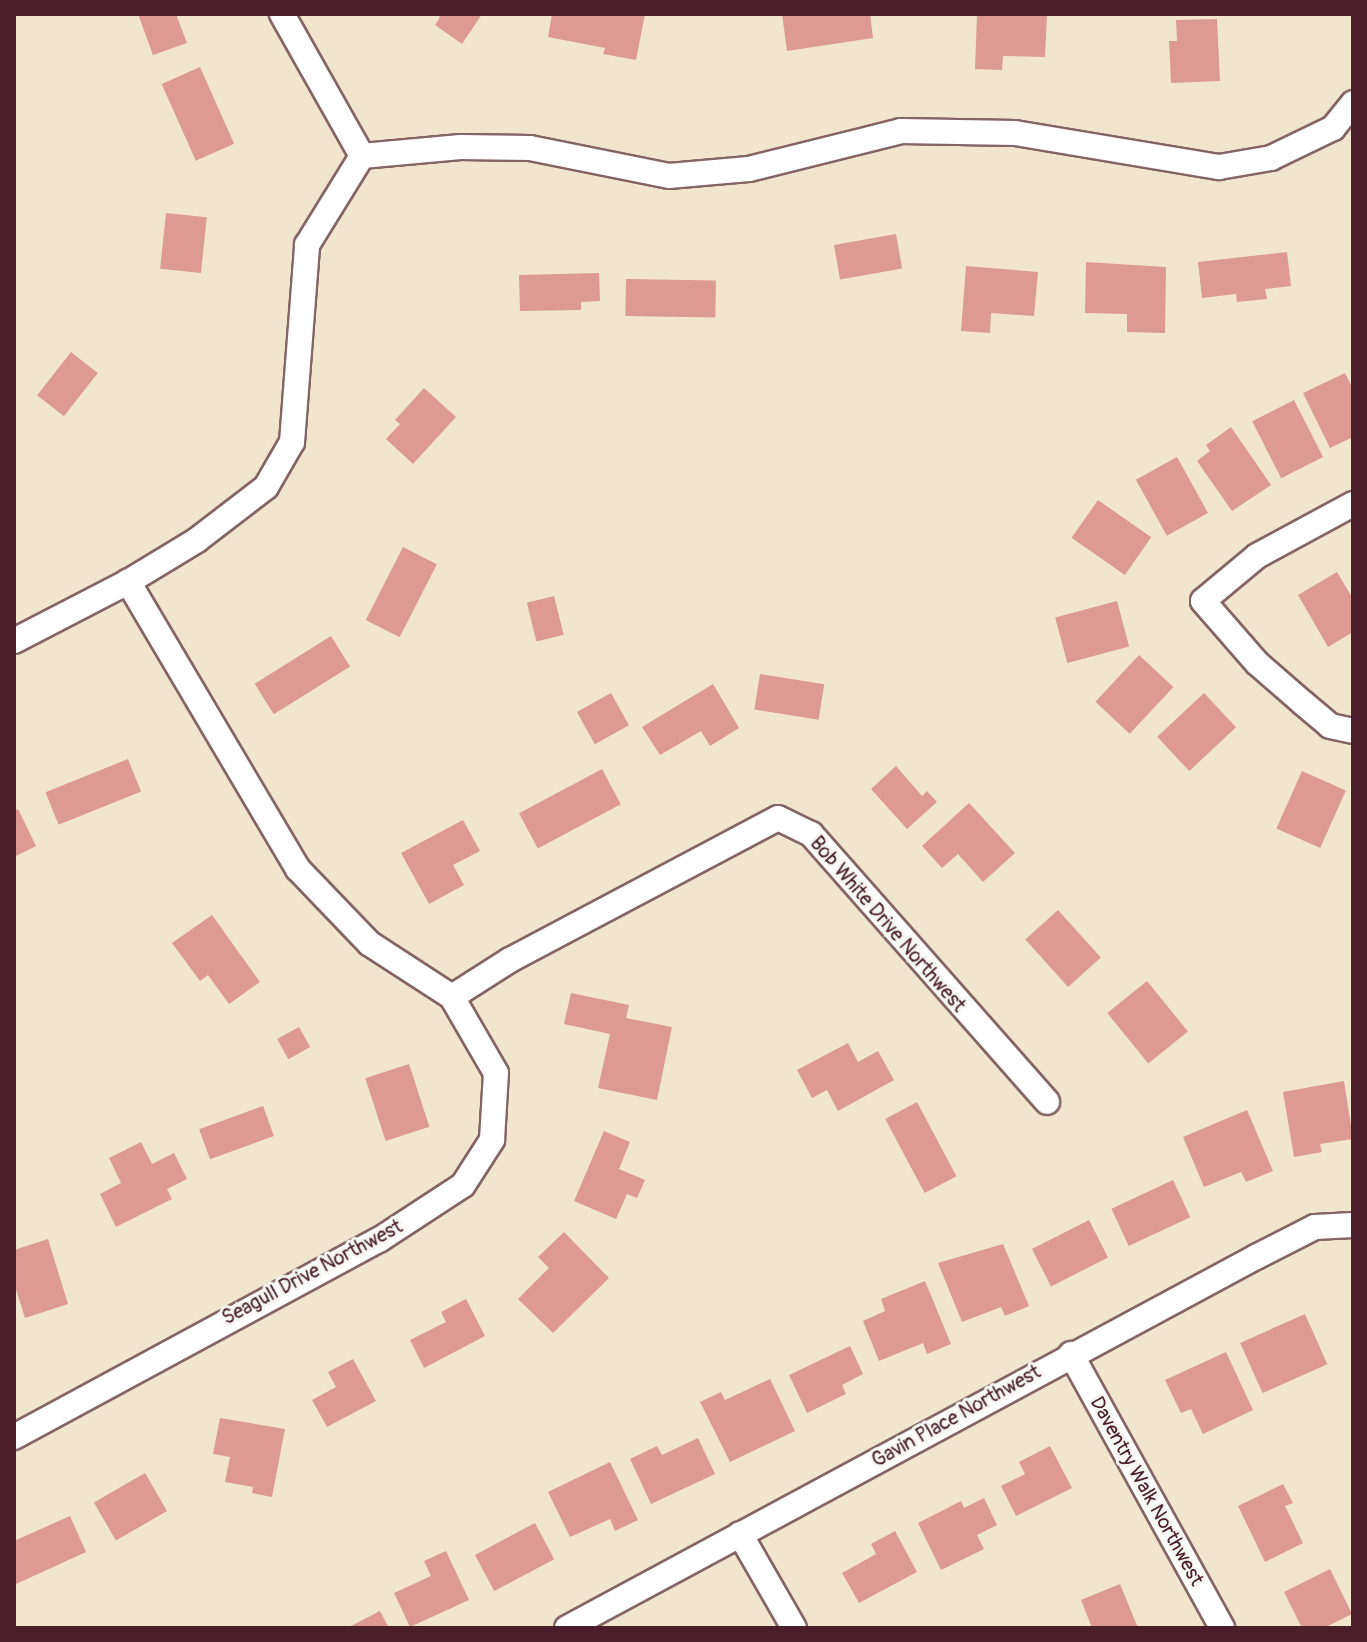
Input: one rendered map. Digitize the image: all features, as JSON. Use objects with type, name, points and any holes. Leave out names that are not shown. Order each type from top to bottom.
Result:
[{"type":"street","points":[[282,14],[362,156]]},
{"type":"street","points":[[362,156],[530,148],[669,176],[749,169],[901,131],[1015,133],[1219,167],[1271,158],[1333,128],[1353,103]]},
{"type":"street","points":[[14,641],[128,582],[197,540],[266,487],[292,442],[307,245],[362,156]]},
{"type":"street","points":[[1353,504],[1257,556],[1203,601],[1291,693],[1330,726],[1353,731]]},
{"type":"street","name":"Seagull Drive Northwest","points":[[14,1437],[379,1240],[463,1185],[492,1140],[496,1073],[452,997],[369,943],[298,869],[128,582]]},
{"type":"street","name":"Bob White Drive Northwest","points":[[452,997],[510,960],[778,818],[811,834],[1047,1102]]},
{"type":"street","name":"Gavin Place Northwest","points":[[567,1628],[1071,1354],[1315,1227],[1353,1225]]},
{"type":"street","name":"Daventry Walk Northwest","points":[[1071,1354],[1222,1628]]},
{"type":"street","points":[[740,1534],[794,1628]]},
{"type":"building","points":[[138,14],[176,14],[187,43],[153,55]]},
{"type":"building","points":[[436,14],[482,14],[462,44],[435,25],[440,17]]},
{"type":"building","points":[[552,14],[645,14],[636,60],[603,54],[605,48],[548,37]]},
{"type":"building","points":[[782,14],[870,14],[873,38],[787,51]]},
{"type":"building","points":[[977,14],[1047,14],[1045,57],[1003,56],[1002,70],[975,69]]},
{"type":"building","points":[[1217,19],[1220,81],[1171,83],[1169,41],[1177,41],[1176,20]]},
{"type":"building","points":[[200,67],[234,144],[196,161],[162,84]]},
{"type":"building","points":[[166,213],[207,217],[201,273],[160,269]]},
{"type":"building","points":[[896,234],[902,268],[840,279],[834,245]]},
{"type":"building","points":[[1287,252],[1291,286],[1265,289],[1267,299],[1237,302],[1236,294],[1202,298],[1198,262]]},
{"type":"building","points":[[1086,262],[1166,267],[1165,333],[1127,332],[1127,314],[1085,313]]},
{"type":"building","points":[[966,266],[1038,272],[1034,316],[991,313],[990,333],[961,331]]},
{"type":"building","points":[[599,273],[600,301],[581,302],[581,310],[520,311],[519,275]]},
{"type":"building","points":[[626,279],[716,281],[715,318],[625,316]]},
{"type":"building","points":[[71,352],[98,373],[64,416],[37,395]]},
{"type":"building","points":[[1345,373],[1353,389],[1353,437],[1330,448],[1303,393]]},
{"type":"building","points":[[424,388],[456,417],[413,464],[386,439],[400,424],[395,420]]},
{"type":"building","points":[[1294,400],[1323,457],[1281,478],[1252,421]]},
{"type":"building","points":[[1231,427],[1271,485],[1232,511],[1197,461],[1210,451],[1206,445]]},
{"type":"building","points":[[1177,457],[1208,513],[1167,536],[1136,480]]},
{"type":"building","points":[[1098,500],[1151,537],[1125,575],[1072,538]]},
{"type":"building","points":[[403,547],[437,564],[400,637],[366,620]]},
{"type":"building","points":[[1337,572],[1353,599],[1353,632],[1328,647],[1298,595]]},
{"type":"building","points":[[554,596],[564,635],[537,642],[527,603]]},
{"type":"building","points":[[1117,601],[1129,646],[1067,663],[1055,618]]},
{"type":"building","points":[[331,636],[350,667],[274,714],[255,684]]},
{"type":"building","points":[[1139,655],[1173,687],[1130,734],[1095,702]]},
{"type":"building","points":[[760,674],[824,684],[819,720],[754,710]]},
{"type":"building","points":[[713,684],[739,728],[710,746],[701,731],[660,755],[642,727]]},
{"type":"building","points":[[611,693],[629,725],[595,744],[577,712]]},
{"type":"building","points":[[1204,693],[1236,727],[1189,771],[1157,737]]},
{"type":"building","points":[[128,759],[141,791],[59,825],[45,792]]},
{"type":"building","points":[[896,766],[922,796],[927,791],[937,802],[907,829],[871,789]]},
{"type":"building","points":[[602,769],[621,804],[538,848],[519,813]]},
{"type":"building","points":[[1302,771],[1346,791],[1320,848],[1276,829]]},
{"type":"building","points":[[969,803],[1015,853],[983,882],[958,854],[942,868],[922,846]]},
{"type":"building","points":[[18,809],[36,846],[14,857],[14,811]]},
{"type":"building","points":[[463,820],[480,851],[453,865],[464,885],[429,904],[401,853]]},
{"type":"building","points":[[1058,910],[1101,958],[1068,987],[1025,939]]},
{"type":"building","points":[[212,915],[260,982],[229,1004],[208,975],[200,981],[172,943]]},
{"type":"building","points":[[1147,981],[1188,1032],[1148,1064],[1107,1013]]},
{"type":"building","points":[[571,993],[629,1005],[626,1018],[672,1027],[657,1100],[598,1088],[610,1034],[564,1024]]},
{"type":"building","points":[[299,1027],[310,1047],[288,1059],[277,1039]]},
{"type":"building","points":[[848,1043],[858,1062],[878,1051],[894,1080],[838,1111],[827,1090],[812,1098],[797,1070]]},
{"type":"building","points":[[409,1064],[429,1127],[386,1141],[365,1078]]},
{"type":"building","points":[[1344,1081],[1353,1139],[1320,1144],[1322,1152],[1294,1157],[1283,1092]]},
{"type":"building","points":[[917,1102],[956,1176],[925,1193],[885,1119]]},
{"type":"building","points":[[263,1106],[274,1136],[210,1159],[199,1129]]},
{"type":"building","points":[[1247,1110],[1273,1171],[1246,1182],[1241,1172],[1204,1187],[1183,1137]]},
{"type":"building","points":[[604,1131],[630,1142],[619,1169],[645,1180],[637,1198],[627,1194],[616,1219],[574,1201]]},
{"type":"building","points":[[141,1142],[152,1164],[174,1153],[187,1179],[167,1189],[172,1199],[116,1227],[100,1194],[121,1183],[109,1158]]},
{"type":"building","points":[[1173,1180],[1190,1217],[1129,1246],[1111,1209]]},
{"type":"building","points":[[1089,1220],[1108,1257],[1051,1286],[1032,1249]]},
{"type":"building","points":[[564,1232],[609,1278],[553,1333],[518,1299],[549,1268],[538,1257]]},
{"type":"building","points":[[48,1239],[68,1304],[25,1318],[14,1283],[14,1250]]},
{"type":"building","points":[[1003,1244],[1029,1306],[1005,1316],[1001,1307],[962,1322],[938,1263]]},
{"type":"building","points":[[925,1281],[951,1344],[927,1354],[923,1343],[879,1361],[863,1321],[885,1311],[881,1299]]},
{"type":"building","points":[[466,1299],[485,1336],[424,1368],[410,1340],[446,1322],[441,1312]]},
{"type":"building","points":[[1305,1314],[1327,1364],[1263,1393],[1240,1343]]},
{"type":"building","points":[[850,1346],[863,1374],[842,1385],[846,1394],[807,1413],[789,1375]]},
{"type":"building","points":[[1226,1352],[1253,1410],[1203,1434],[1191,1409],[1181,1413],[1165,1380]]},
{"type":"building","points":[[353,1359],[376,1401],[327,1427],[312,1400],[336,1387],[328,1372]]},
{"type":"building","points":[[770,1379],[795,1431],[730,1462],[700,1402],[721,1392],[725,1400]]},
{"type":"building","points":[[220,1418],[285,1429],[272,1497],[252,1493],[253,1487],[225,1482],[230,1457],[213,1454]]},
{"type":"building","points":[[698,1438],[715,1474],[651,1504],[630,1459],[657,1446],[662,1455]]},
{"type":"building","points":[[1050,1446],[1072,1488],[1016,1516],[1001,1486],[1025,1474],[1019,1462]]},
{"type":"building","points":[[610,1462],[638,1520],[615,1531],[610,1519],[570,1537],[548,1492]]},
{"type":"building","points":[[145,1473],[167,1511],[116,1541],[94,1502]]},
{"type":"building","points":[[1283,1484],[1293,1503],[1285,1506],[1303,1543],[1265,1562],[1238,1506]]},
{"type":"building","points":[[984,1498],[997,1525],[977,1535],[984,1549],[941,1570],[918,1523],[961,1501],[964,1508]]},
{"type":"building","points":[[70,1516],[86,1552],[14,1585],[14,1541]]},
{"type":"building","points":[[535,1523],[554,1559],[494,1591],[475,1555]]},
{"type":"building","points":[[895,1531],[917,1572],[859,1603],[842,1573],[876,1554],[871,1544]]},
{"type":"building","points":[[446,1551],[469,1600],[410,1627],[394,1593],[431,1576],[424,1561]]},
{"type":"building","points":[[1330,1569],[1352,1614],[1324,1628],[1302,1628],[1284,1592]]},
{"type":"building","points":[[1120,1584],[1138,1628],[1092,1628],[1081,1600]]},
{"type":"building","points":[[380,1611],[389,1628],[347,1628]]}]
